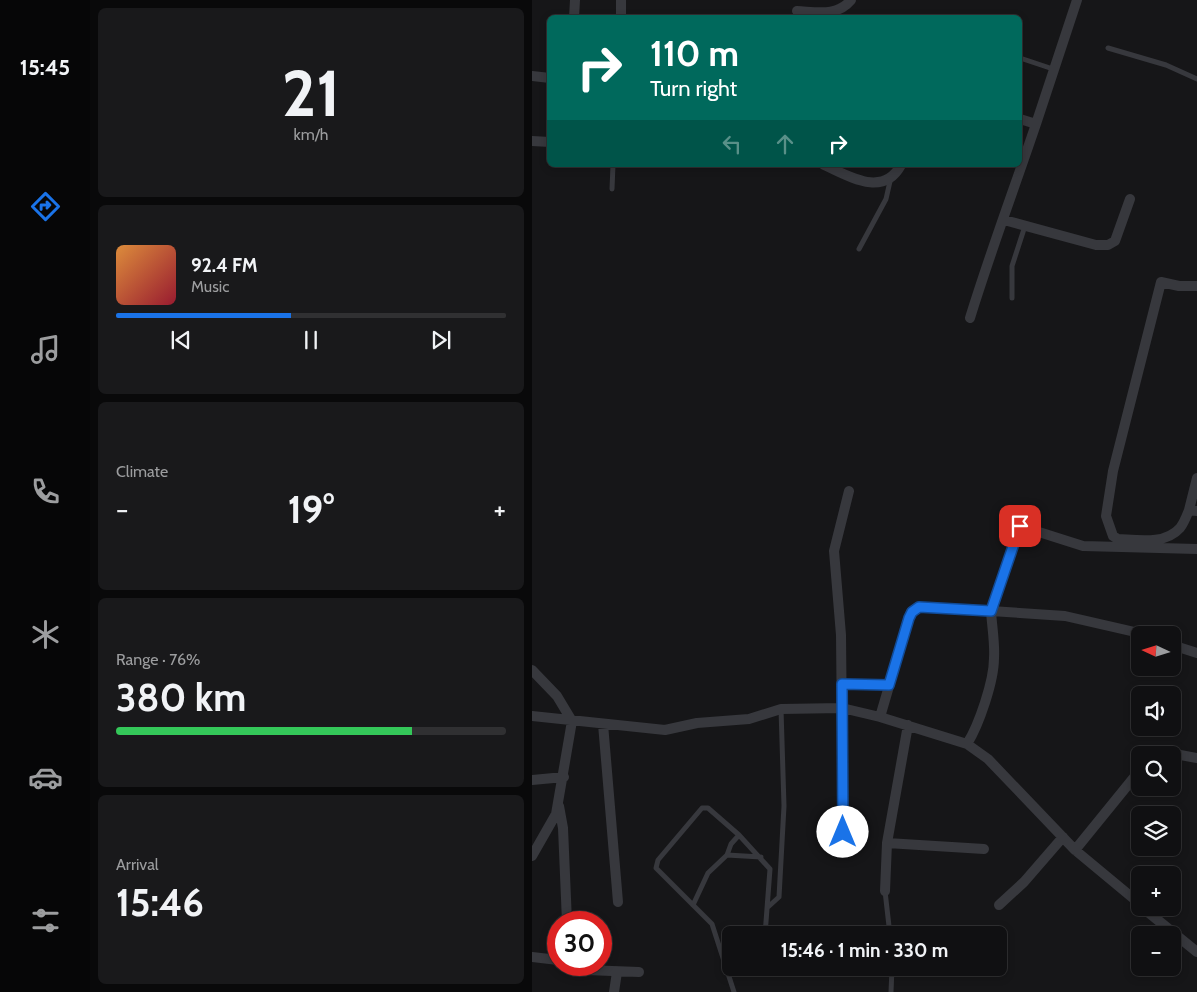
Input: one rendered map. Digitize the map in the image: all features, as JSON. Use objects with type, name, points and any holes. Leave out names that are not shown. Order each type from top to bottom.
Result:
[{"type":"street","points":[[574,15],[575,0]]},
{"type":"street","points":[[621,0],[621,15]]},
{"type":"street","points":[[797,0],[796,14],[835,12],[844,8],[851,0]]},
{"type":"street","points":[[1022,166],[1077,0]]},
{"type":"street","points":[[532,76],[547,78]]},
{"type":"street","points":[[1022,120],[1036,124]]},
{"type":"street","points":[[532,141],[547,142]]},
{"type":"street","points":[[829,167],[872,184],[886,181],[892,177],[900,167]]},
{"type":"street","points":[[970,318],[986,266],[1022,167]]},
{"type":"street","points":[[1004,220],[1096,245],[1108,245],[1115,241],[1130,199]]},
{"type":"street","points":[[1196,286],[1180,286],[1161,282],[1113,471],[1106,516],[1113,536],[1118,539],[1158,539],[1171,535],[1180,528],[1193,510],[1196,478]]},
{"type":"street","points":[[843,832],[841,635],[834,551],[850,492]]},
{"type":"street","points":[[967,744],[975,732],[995,660],[991,611],[1020,526],[1083,546],[1196,549]]},
{"type":"street","points":[[880,717],[909,618],[914,609],[919,607],[1065,616],[1131,631]]},
{"type":"street","points":[[1181,648],[1196,653]]},
{"type":"street","points":[[532,856],[552,823],[559,804],[572,721],[565,706],[534,675]]},
{"type":"street","points":[[842,684],[889,685]]},
{"type":"street","points":[[532,716],[666,730],[697,723],[749,719],[781,709],[842,708],[908,725],[967,744],[988,759],[1075,850],[1131,897]]},
{"type":"street","points":[[603,724],[618,902]]},
{"type":"street","points":[[885,891],[887,843],[908,725]]},
{"type":"street","points":[[1181,755],[1196,758]]},
{"type":"street","points":[[532,780],[564,777]]},
{"type":"street","points":[[1075,850],[1131,781]]},
{"type":"street","points":[[559,804],[563,828],[567,911]]},
{"type":"street","points":[[999,905],[1024,882],[1063,837]]},
{"type":"street","points":[[887,843],[984,849]]},
{"type":"street","points":[[1153,916],[1196,952]]},
{"type":"street","points":[[532,957],[547,959]]},
{"type":"street","points":[[612,972],[639,972]]},
{"type":"street","points":[[614,992],[617,972]]},
{"type":"lane","points":[[1108,48],[1166,65],[1196,79]]},
{"type":"lane","points":[[1022,59],[1053,69]]},
{"type":"lane","points":[[612,189],[613,167]]},
{"type":"lane","points":[[859,249],[886,199],[892,177]]},
{"type":"lane","points":[[1012,298],[1012,266],[1025,225]]},
{"type":"lane","points":[[768,907],[779,897],[780,883],[784,806],[781,709]]},
{"type":"lane","points":[[722,949],[712,924],[656,868],[658,860],[702,808],[708,808],[739,835],[770,868],[766,926]]},
{"type":"lane","points":[[693,904],[708,873],[726,855],[730,844],[739,835]]},
{"type":"lane","points":[[726,855],[761,857]]},
{"type":"lane","points":[[885,891],[889,926]]},
{"type":"lane","points":[[731,976],[734,992]]},
{"type":"lane","points":[[891,992],[892,976]]},
{"type":"route","points":[[843,832],[842,684],[889,685],[909,618],[914,609],[919,607],[991,611],[1020,526]]}]
